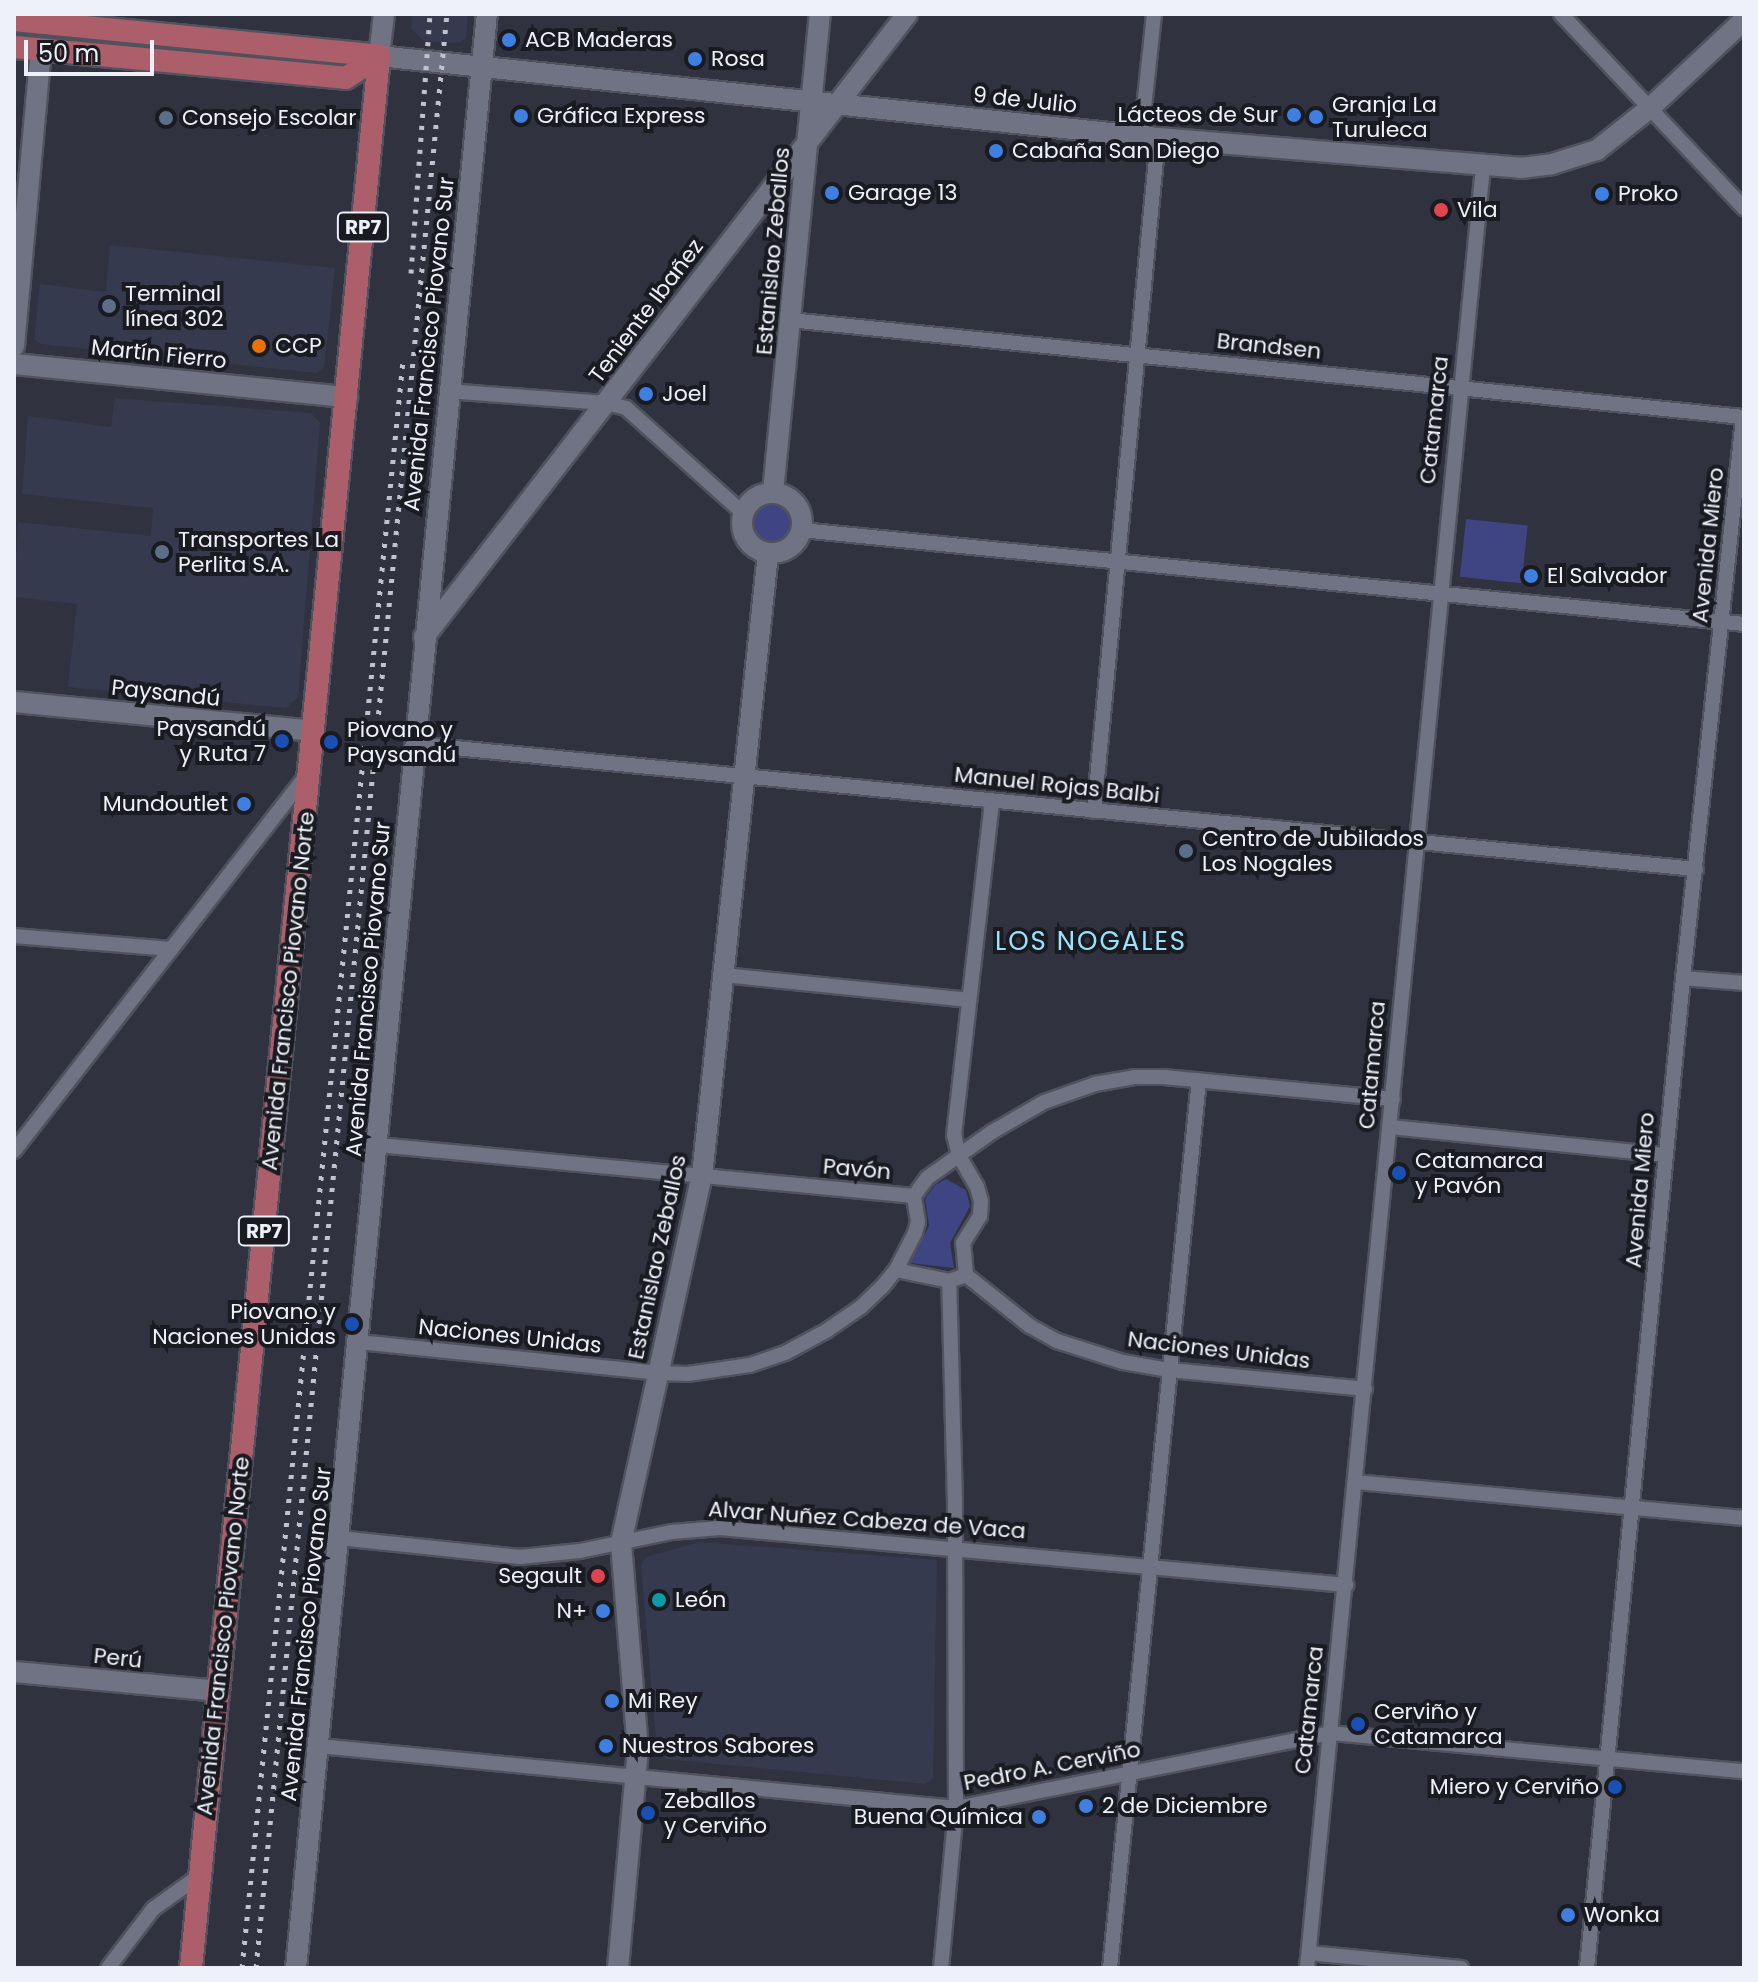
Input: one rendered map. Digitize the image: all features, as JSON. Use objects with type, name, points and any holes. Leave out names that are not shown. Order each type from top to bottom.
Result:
[{"type":"main road","points":[[14,20],[44,18],[379,56]]},
{"type":"main road","points":[[41,50],[44,18]]},
{"type":"main road","points":[[14,47],[346,78],[379,56]]},
{"type":"main road","name":"Avenida Francisco Piovano Norte","points":[[191,1968],[379,56]]},
{"type":"street","name":"Avenida Francisco Piovano Norte","points":[[379,56],[384,14]]},
{"type":"street","name":"Avenida Francisco Piovano Sur","points":[[296,1968],[378,1145],[447,391],[487,14]]},
{"type":"street","name":"Estanislao Zeballos","points":[[773,492],[820,14]]},
{"type":"street","name":"Teniente Ibañez","points":[[424,637],[907,14]]},
{"type":"street","points":[[1094,811],[1137,355],[1154,14]]},
{"type":"street","points":[[1561,14],[1744,208]]},
{"type":"street","points":[[1650,108],[1744,20]]},
{"type":"street","points":[[14,346],[41,50]]},
{"type":"street","name":"9 de Julio","points":[[379,56],[1149,137],[1521,168],[1576,158],[1597,150],[1650,108]]},
{"type":"street","name":"Catamarca","points":[[1308,1961],[1483,166]]},
{"type":"street","name":"Brandsen","points":[[790,320],[1744,418]]},
{"type":"street","name":"Martín Fierro","points":[[14,364],[347,397]]},
{"type":"street","points":[[447,391],[606,403],[636,414],[744,514],[750,544],[759,552],[783,552],[801,530]]},
{"type":"street","name":"Avenida Miero","points":[[1587,1968],[1665,1155],[1744,418]]},
{"type":"street","points":[[744,514],[759,495],[773,492],[795,504],[801,530]]},
{"type":"street","points":[[801,530],[1117,559],[1744,624]]},
{"type":"street","name":"Estanislao Zeballos","points":[[618,1968],[637,1776],[621,1543],[702,1176],[768,553]]},
{"type":"street","name":"Paysandú","points":[[14,702],[313,731]]},
{"type":"street","name":"Manuel Rojas Balbi","points":[[414,744],[1696,869]]},
{"type":"street","points":[[14,1151],[310,771]]},
{"type":"street","points":[[896,1270],[949,1281],[966,1275],[963,1243],[980,1216],[981,1201],[977,1187],[959,1156],[954,1135],[992,801]]},
{"type":"street","points":[[14,936],[171,949]]},
{"type":"street","points":[[723,975],[968,1000]]},
{"type":"street","points":[[1683,978],[1744,983]]},
{"type":"street","name":"Pavón","points":[[378,1145],[914,1196],[927,1178],[1044,1102],[1095,1084],[1134,1077],[1199,1080],[1393,1099]]},
{"type":"street","points":[[1110,1968],[1199,1080]]},
{"type":"street","points":[[1390,1127],[1665,1155]]},
{"type":"street","name":"Naciones Unidas","points":[[359,1342],[657,1373],[688,1374],[750,1365],[787,1352],[861,1307],[896,1270],[918,1222],[914,1196]]},
{"type":"street","name":"Naciones Unidas","points":[[966,1275],[1030,1326],[1057,1341],[1123,1362],[1169,1370],[1365,1389]]},
{"type":"street","points":[[941,1968],[956,1808],[955,1547],[949,1281]]},
{"type":"street","points":[[1356,1482],[1744,1518]]},
{"type":"street","name":"Alvar Nuñez Cabeza de Vaca","points":[[339,1538],[520,1557],[695,1529],[720,1528],[1346,1585]]},
{"type":"street","name":"Perú","points":[[14,1672],[217,1691]]},
{"type":"street","name":"Pedro A. Cerviño","points":[[319,1746],[956,1808],[1331,1733],[1744,1771]]},
{"type":"street","points":[[108,1968],[153,1909],[199,1876]]},
{"type":"street","points":[[1308,1961],[1461,1968]]},
{"type":"shaded area","points":[[412,14],[468,14],[466,38],[459,43],[424,41],[411,28]]},
{"type":"shaded area","name":"Terminal línea 302","points":[[110,245],[335,268],[324,367],[317,373],[41,344],[34,339],[40,284],[106,292]]},
{"type":"shaded area","name":"Transportes La Perlita S.A.","points":[[115,398],[311,413],[320,423],[298,697],[286,708],[68,687],[77,604],[14,597],[18,522],[151,536],[153,508],[22,494],[28,416],[111,427]]},
{"type":"shaded area","points":[[771,505],[785,510],[790,524],[785,538],[771,543],[757,538],[752,524],[757,510]]},
{"type":"shaded area","points":[[1466,519],[1528,525],[1522,583],[1460,577]]},
{"type":"shaded area","points":[[946,1179],[966,1190],[970,1206],[950,1243],[954,1268],[910,1263],[929,1226],[925,1199],[935,1185]]},
{"type":"shaded area","points":[[699,1542],[937,1560],[933,1779],[925,1784],[665,1759],[657,1750],[641,1565],[646,1557]]},
{"type":"railway","points":[[411,273],[430,14]]},
{"type":"railway","points":[[256,1968],[447,14]]},
{"type":"railway","points":[[242,1968],[403,361]]},
{"type":"place","name":"ACB Maderas","points":[[509,40]]},
{"type":"place","name":"Rosa","points":[[695,59]]},
{"type":"place","name":"Lácteos de Sur","points":[[1294,115]]},
{"type":"place","name":"Gráfica Express","points":[[521,116]]},
{"type":"place","name":"Granja La Turuleca","points":[[1316,117]]},
{"type":"place","name":"Consejo Escolar","points":[[166,118]]},
{"type":"place","name":"Cabaña San Diego","points":[[996,151]]},
{"type":"place","name":"Garage 13","points":[[832,193]]},
{"type":"place","name":"Proko","points":[[1602,194]]},
{"type":"place","name":"Vila","points":[[1441,210]]},
{"type":"place","name":"Terminal línea 302","points":[[109,306]]},
{"type":"place","name":"CCP","points":[[259,346]]},
{"type":"place","name":"Joel","points":[[646,394]]},
{"type":"place","name":"Transportes La Perlita S.A.","points":[[162,552]]},
{"type":"place","name":"El Salvador","points":[[1531,576]]},
{"type":"place","name":"Paysandú y Ruta 7","points":[[282,741]]},
{"type":"place","name":"Piovano y Paysandú","points":[[331,742]]},
{"type":"place","name":"Mundoutlet","points":[[244,804]]},
{"type":"place","name":"Centro de Jubilados Los Nogales","points":[[1186,851]]},
{"type":"place","name":"Catamarca y Pavón","points":[[1399,1173]]},
{"type":"place","name":"Piovano y Naciones Unidas","points":[[352,1324]]},
{"type":"place","name":"Segault","points":[[598,1576]]},
{"type":"place","name":"León","points":[[659,1600]]},
{"type":"place","name":"N+","points":[[603,1611]]},
{"type":"place","name":"Mi Rey","points":[[612,1701]]},
{"type":"place","name":"Cerviño y Catamarca","points":[[1358,1724]]},
{"type":"place","name":"Nuestros Sabores","points":[[606,1746]]},
{"type":"place","name":"Miero y Cerviño","points":[[1615,1787]]},
{"type":"place","name":"2 de Diciembre","points":[[1086,1806]]},
{"type":"place","name":"Zeballos y Cerviño","points":[[648,1813]]},
{"type":"place","name":"Buena Química","points":[[1039,1817]]},
{"type":"place","name":"Wonka","points":[[1568,1915]]},
{"type":"district","name":"LOS NOGALES","points":[[1091,942]]}]
